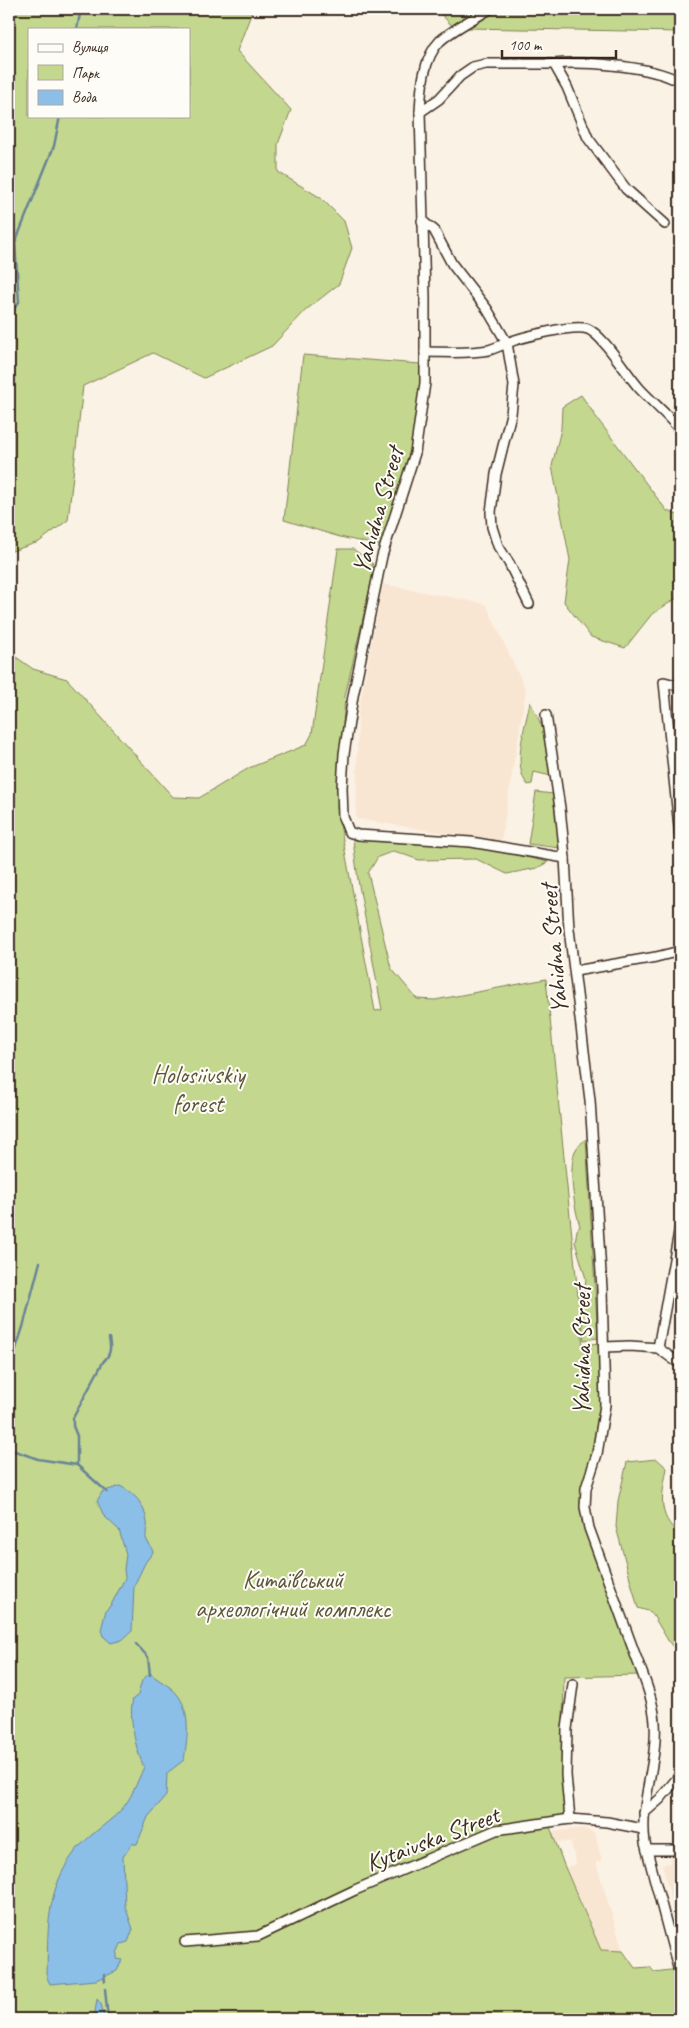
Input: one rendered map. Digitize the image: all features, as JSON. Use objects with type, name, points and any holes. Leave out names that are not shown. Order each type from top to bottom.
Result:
[{"type":"street","name":"Yahidna Street","points":[[490,9],[440,41],[433,50],[425,72],[421,92],[425,383],[415,452],[382,556],[353,696],[344,754],[343,817],[349,832],[358,836],[471,842],[565,858]]},
{"type":"street","points":[[420,112],[439,99],[460,76],[473,67],[486,64],[591,63],[658,72],[672,78]]},
{"type":"street","points":[[554,64],[567,87],[588,138],[626,189],[665,224]]},
{"type":"street","points":[[422,221],[434,230],[452,264],[487,309],[507,343],[512,363],[514,385],[510,414],[496,474],[491,512],[492,527],[498,546],[509,563],[529,604]]},
{"type":"street","points":[[424,352],[467,353],[490,349],[558,330],[577,327],[588,330],[598,336],[641,390],[680,430]]},
{"type":"street","points":[[680,686],[664,682],[680,837]]},
{"type":"street","name":"Yahidna Street","points":[[546,715],[560,808],[569,929],[590,1100],[602,1289],[605,1405],[597,1454],[586,1488],[585,1507],[589,1528],[652,1703],[656,1737],[655,1752],[644,1813],[643,1830]]},
{"type":"street","points":[[574,970],[656,957],[680,951]]},
{"type":"street","points":[[658,1348],[680,1226]]},
{"type":"street","points":[[604,1347],[658,1348],[680,1364]]},
{"type":"street","points":[[570,1819],[566,1775],[567,1729],[572,1684]]},
{"type":"street","points":[[644,1813],[660,1799],[680,1774]]},
{"type":"street","name":"Kytaivska Street","points":[[186,1942],[258,1936],[355,1890],[496,1830],[570,1819],[607,1822],[643,1830]]},
{"type":"street","points":[[643,1830],[680,1975]]},
{"type":"street","points":[[647,1850],[680,1850]]},
{"type":"shaded area","points":[[383,584],[486,604],[526,690],[501,842],[356,819],[358,713]]},
{"type":"shaded area","points":[[584,1828],[595,1833],[602,1861],[596,1862],[623,1951],[601,1950],[566,1867],[576,1864],[571,1842],[526,1843],[525,1835]]},
{"type":"shaded area","points":[[669,1851],[680,1852],[680,1938],[662,1864],[670,1863]]},
{"type":"green space","points":[[9,9],[253,9],[237,51],[291,110],[278,144],[278,172],[321,198],[344,221],[352,248],[339,284],[306,310],[272,346],[204,378],[153,353],[83,386],[68,520],[39,542],[9,552]]},
{"type":"green space","points":[[429,9],[474,9],[452,26],[442,15]]},
{"type":"green space","points":[[499,9],[680,9],[680,32],[468,28]]},
{"type":"green space","points":[[303,355],[420,364],[421,383],[410,451],[381,546],[340,537],[284,520]]},
{"type":"green space","points":[[581,395],[667,511],[680,516],[680,596],[652,614],[625,648],[591,637],[564,602],[570,560],[552,466],[561,429],[562,407]]},
{"type":"green space","name":"Китаївський археологічний комплекс","points":[[338,549],[353,549],[372,563],[374,570],[345,696],[337,808],[375,1011],[382,1010],[358,880],[353,840],[377,839],[451,844],[548,862],[537,868],[507,874],[476,859],[419,860],[394,851],[378,857],[368,873],[391,968],[417,999],[435,1000],[546,979],[583,1345],[600,1343],[600,1407],[582,1505],[582,1522],[639,1675],[564,1677],[562,1762],[567,1823],[550,1827],[564,1865],[601,1950],[623,1951],[635,1968],[650,1967],[654,1972],[679,1969],[680,2019],[9,2019],[9,652],[33,669],[67,679],[173,797],[199,798],[249,768],[306,745],[312,734]]},
{"type":"green space","points":[[530,702],[546,737],[550,756],[551,776],[534,772],[532,784],[528,785],[523,777],[520,757]]},
{"type":"green space","points":[[536,792],[553,794],[560,848],[528,844]]},
{"type":"green space","points":[[586,1139],[598,1338],[584,1340],[581,1315],[586,1279],[575,1242],[577,1230],[580,1226],[574,1199],[572,1168],[575,1151]]},
{"type":"green space","points":[[657,1459],[667,1468],[663,1496],[664,1512],[667,1520],[680,1535],[680,1656],[651,1612],[638,1608],[616,1527],[618,1501],[627,1462]]},
{"type":"water","points":[[120,1486],[135,1496],[144,1510],[147,1522],[146,1538],[153,1552],[145,1563],[134,1586],[132,1631],[122,1640],[111,1643],[103,1636],[101,1630],[106,1610],[111,1605],[125,1578],[126,1554],[119,1530],[104,1516],[97,1501],[102,1492]]},
{"type":"water","points":[[150,1673],[172,1689],[183,1704],[187,1722],[187,1741],[184,1760],[167,1773],[166,1796],[148,1817],[137,1844],[132,1844],[123,1857],[125,1906],[133,1929],[128,1942],[121,1944],[117,1953],[117,1959],[122,1960],[117,1971],[96,1980],[50,1984],[47,1978],[48,1929],[53,1898],[65,1868],[74,1853],[90,1836],[124,1807],[144,1767],[138,1752],[131,1715],[133,1699],[138,1695],[142,1680]]},
{"type":"water","points":[[97,1999],[101,2004],[105,2019],[94,2019]]},
{"type":"waterway","points":[[77,28],[81,9]]},
{"type":"waterway","points":[[9,315],[19,302],[15,243],[54,146],[60,118]]},
{"type":"waterway","points":[[9,1370],[23,1327],[40,1262]]},
{"type":"waterway","points":[[77,1465],[77,1436],[73,1426],[73,1418],[109,1354],[109,1338]]},
{"type":"waterway","points":[[9,1449],[38,1459],[77,1465],[107,1492]]},
{"type":"waterway","points":[[136,1644],[148,1657],[150,1675]]},
{"type":"waterway","points":[[104,1974],[105,1981]]},
{"type":"waterway","points":[[105,1989],[108,2019]]},
{"type":"park label","name":"Holosiivskiy forest","points":[[198,1088]]}]
